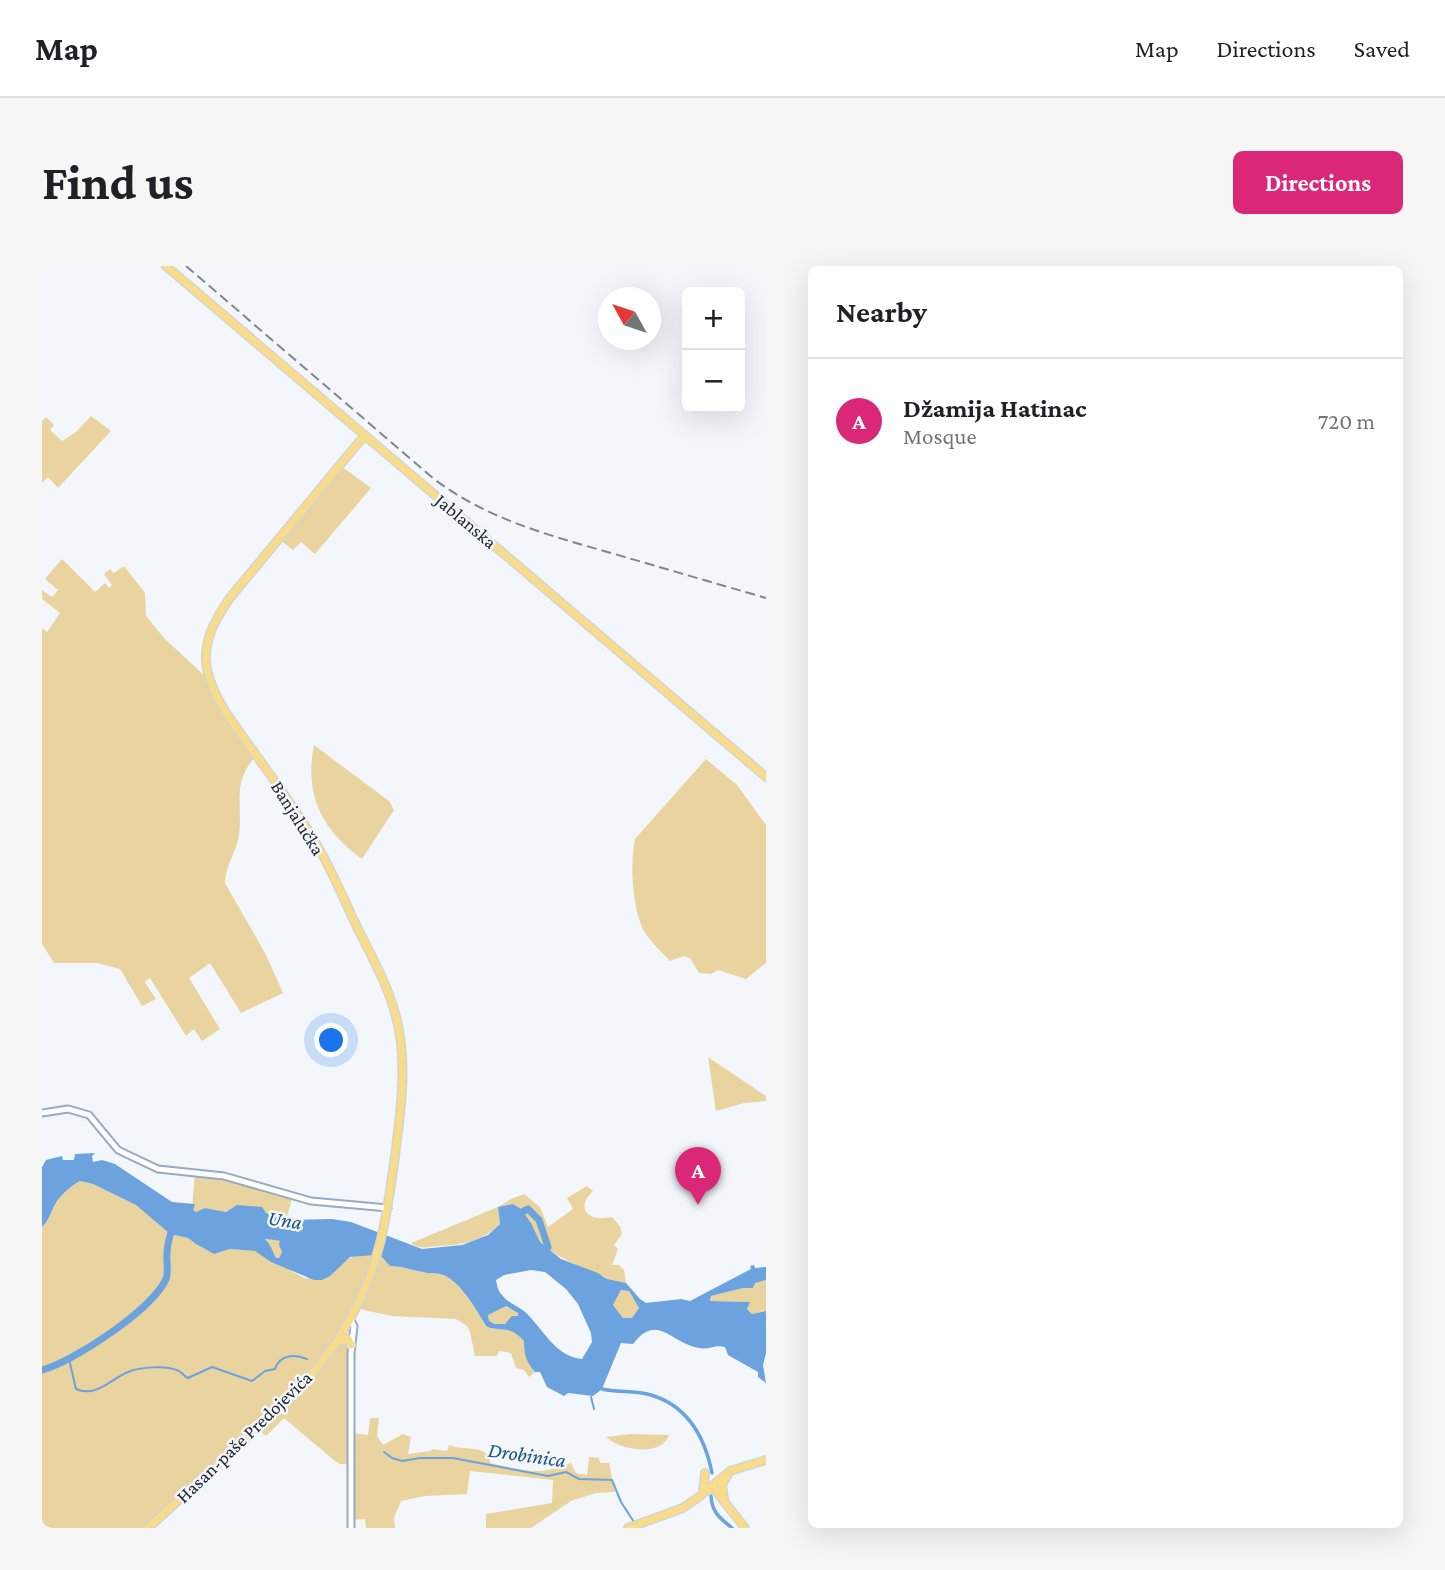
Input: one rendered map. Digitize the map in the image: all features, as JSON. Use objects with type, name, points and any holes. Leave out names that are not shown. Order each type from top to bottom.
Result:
[{"type":"main road","name":"Jablanska","points":[[166,266],[766,777]]},
{"type":"main road","points":[[352,424],[356,445]]},
{"type":"main road","points":[[347,459],[356,445],[367,437]]},
{"type":"main road","points":[[347,459],[367,437]]},
{"type":"main road","name":"Banjalučka","points":[[347,459],[229,599],[212,628],[207,644],[207,666],[214,690],[223,706],[310,832],[376,965],[393,1009],[401,1040],[403,1080],[388,1208],[373,1268]]},
{"type":"main road","name":"Hasan-paše Predojevića","points":[[148,1528],[280,1406],[318,1366],[348,1322],[373,1268]]},
{"type":"main road","points":[[337,1341],[348,1339],[351,1345]]},
{"type":"main road","points":[[634,1526],[683,1508],[733,1470],[766,1460]]},
{"type":"main road","points":[[723,1500],[722,1485],[725,1477],[733,1470]]},
{"type":"main road","points":[[703,1494],[705,1473]]},
{"type":"main road","points":[[712,1486],[745,1528]]},
{"type":"main road","points":[[703,1494],[712,1493],[723,1500]]},
{"type":"street","points":[[42,1113],[68,1109],[89,1115],[118,1150],[158,1169],[214,1174],[322,1203],[388,1208]]},
{"type":"street","points":[[348,1322],[352,1336],[351,1528]]},
{"type":"shaded area","points":[[91,416],[111,431],[58,488],[48,477],[42,483],[42,421],[46,417],[54,425],[50,430],[62,441],[76,432]]},
{"type":"shaded area","points":[[341,466],[371,488],[315,554],[301,542],[293,550],[279,539]]},
{"type":"shaded area","points":[[62,559],[95,592],[105,583],[109,588],[112,585],[104,574],[110,569],[114,573],[124,566],[145,593],[146,616],[165,639],[206,677],[224,716],[257,755],[244,774],[241,784],[239,835],[225,883],[265,953],[283,993],[241,1013],[210,963],[189,978],[220,1029],[202,1041],[194,1029],[186,1036],[150,978],[145,982],[156,999],[142,1006],[120,969],[97,963],[54,963],[42,944],[42,628],[47,632],[60,613],[42,599],[42,590],[52,597],[58,590],[45,579]]},
{"type":"shaded area","points":[[314,745],[389,801],[394,810],[362,859],[336,836],[319,810],[312,780]]},
{"type":"shaded area","points":[[706,759],[737,785],[766,825],[766,963],[746,979],[718,970],[711,974],[699,973],[690,958],[684,956],[670,961],[644,931],[634,895],[632,872],[635,839]]},
{"type":"shaded area","points":[[708,1057],[766,1096],[766,1101],[744,1103],[716,1111]]},
{"type":"shaded area","points":[[195,1173],[253,1186],[292,1199],[286,1220],[234,1207],[226,1212],[205,1208],[196,1212],[192,1210]]},
{"type":"shaded area","points":[[80,1181],[93,1184],[136,1205],[170,1234],[188,1238],[214,1254],[230,1249],[255,1251],[306,1279],[354,1257],[374,1254],[386,1260],[390,1266],[447,1277],[467,1296],[487,1327],[511,1331],[524,1340],[526,1358],[535,1372],[529,1377],[524,1370],[516,1368],[511,1353],[499,1351],[497,1356],[475,1356],[467,1326],[456,1319],[391,1316],[355,1308],[337,1340],[351,1345],[351,1433],[368,1435],[370,1418],[379,1418],[377,1436],[383,1445],[403,1434],[411,1437],[408,1454],[432,1449],[447,1451],[449,1445],[482,1451],[490,1457],[490,1463],[530,1471],[549,1470],[571,1463],[576,1473],[587,1475],[589,1457],[599,1458],[600,1463],[609,1463],[615,1492],[596,1493],[571,1501],[531,1528],[486,1528],[486,1514],[552,1503],[553,1480],[470,1471],[467,1494],[425,1496],[401,1501],[394,1518],[395,1528],[366,1528],[365,1519],[351,1520],[351,1464],[335,1461],[284,1418],[266,1436],[257,1428],[148,1528],[42,1528],[42,1227],[59,1198]]},
{"type":"shaded area","points":[[587,1186],[593,1191],[585,1204],[587,1213],[597,1218],[612,1217],[620,1226],[622,1234],[614,1245],[618,1249],[612,1265],[619,1265],[624,1270],[626,1283],[607,1279],[563,1258],[541,1243],[518,1207],[513,1204],[498,1207],[524,1194],[540,1207],[548,1227],[573,1209],[567,1198]]},
{"type":"shaded area","points":[[498,1207],[500,1224],[478,1239],[427,1247],[418,1247],[411,1243]]},
{"type":"shaded area","points":[[265,1233],[275,1235],[281,1240],[282,1252],[279,1258],[274,1256],[265,1239]]},
{"type":"shaded area","points":[[766,1280],[766,1311],[752,1314],[747,1309],[749,1302],[710,1301],[711,1296],[753,1288],[755,1283]]},
{"type":"shaded area","points":[[621,1290],[629,1291],[639,1308],[632,1318],[623,1318],[613,1305]]},
{"type":"shaded area","points":[[505,1306],[518,1313],[518,1317],[504,1324],[489,1321],[488,1314]]},
{"type":"shaded area","points":[[631,1434],[669,1435],[658,1447],[640,1450],[612,1442],[606,1437]]},
{"type":"water","points":[[95,1153],[92,1156],[93,1162],[102,1160],[115,1164],[172,1202],[195,1204],[193,1210],[196,1212],[205,1208],[226,1212],[237,1205],[262,1207],[266,1213],[286,1220],[332,1219],[351,1222],[422,1249],[462,1245],[488,1235],[500,1224],[498,1207],[513,1204],[521,1209],[531,1223],[540,1242],[561,1259],[607,1279],[626,1283],[646,1303],[681,1299],[690,1301],[751,1269],[750,1266],[766,1267],[766,1280],[755,1283],[753,1288],[711,1296],[710,1301],[750,1302],[747,1309],[752,1314],[766,1311],[766,1353],[763,1365],[766,1383],[758,1377],[758,1372],[728,1355],[725,1347],[699,1348],[664,1332],[650,1330],[633,1344],[621,1343],[602,1389],[593,1396],[568,1393],[564,1396],[547,1387],[540,1372],[535,1372],[532,1368],[526,1358],[524,1341],[519,1336],[511,1331],[487,1327],[461,1288],[440,1274],[390,1266],[382,1257],[374,1255],[350,1257],[330,1276],[314,1280],[271,1262],[255,1251],[230,1249],[214,1254],[188,1238],[170,1234],[136,1205],[93,1184],[80,1181],[59,1198],[42,1227],[42,1167],[46,1160],[62,1156],[63,1160],[74,1160],[75,1154]],"holes":[[[265,1233],[275,1235],[280,1240],[282,1252],[279,1258],[276,1258],[265,1239]],[[531,1270],[545,1272],[566,1289],[578,1304],[591,1333],[592,1342],[582,1359],[572,1357],[556,1347],[524,1311],[504,1297],[496,1280],[504,1275]],[[621,1290],[629,1291],[639,1308],[632,1318],[623,1318],[613,1305]],[[506,1306],[518,1313],[518,1316],[512,1316],[505,1324],[489,1321],[488,1315]]]},
{"type":"waterway","points":[[522,1212],[528,1209],[539,1220],[548,1247]]},
{"type":"waterway","name":"Una","points":[[42,1370],[91,1346],[146,1305],[166,1279],[168,1246],[173,1226]]},
{"type":"waterway","name":"Una","points":[[258,1234],[285,1238]]},
{"type":"waterway","name":"Drobinica","points":[[69,1359],[76,1389],[83,1391],[97,1389],[128,1372],[154,1367],[179,1371],[188,1378],[212,1367],[252,1381],[265,1371],[275,1369],[284,1358],[298,1356],[307,1359]]},
{"type":"waterway","points":[[600,1386],[602,1389],[651,1395],[675,1407],[693,1425],[705,1448],[712,1473]]},
{"type":"waterway","name":"Drobinica","points":[[591,1397],[594,1409]]},
{"type":"waterway","name":"Drobinica","points":[[384,1452],[402,1461],[453,1458],[548,1476],[566,1472],[579,1479],[612,1480],[621,1502],[634,1522]]},
{"type":"waterway","points":[[711,1496],[715,1511],[732,1528]]},
{"type":"railway","points":[[186,266],[434,479],[454,493],[497,515],[541,532],[766,598]]},
{"type":"place","name":"Džamija Hatinac","points":[[698,1205]]}]
